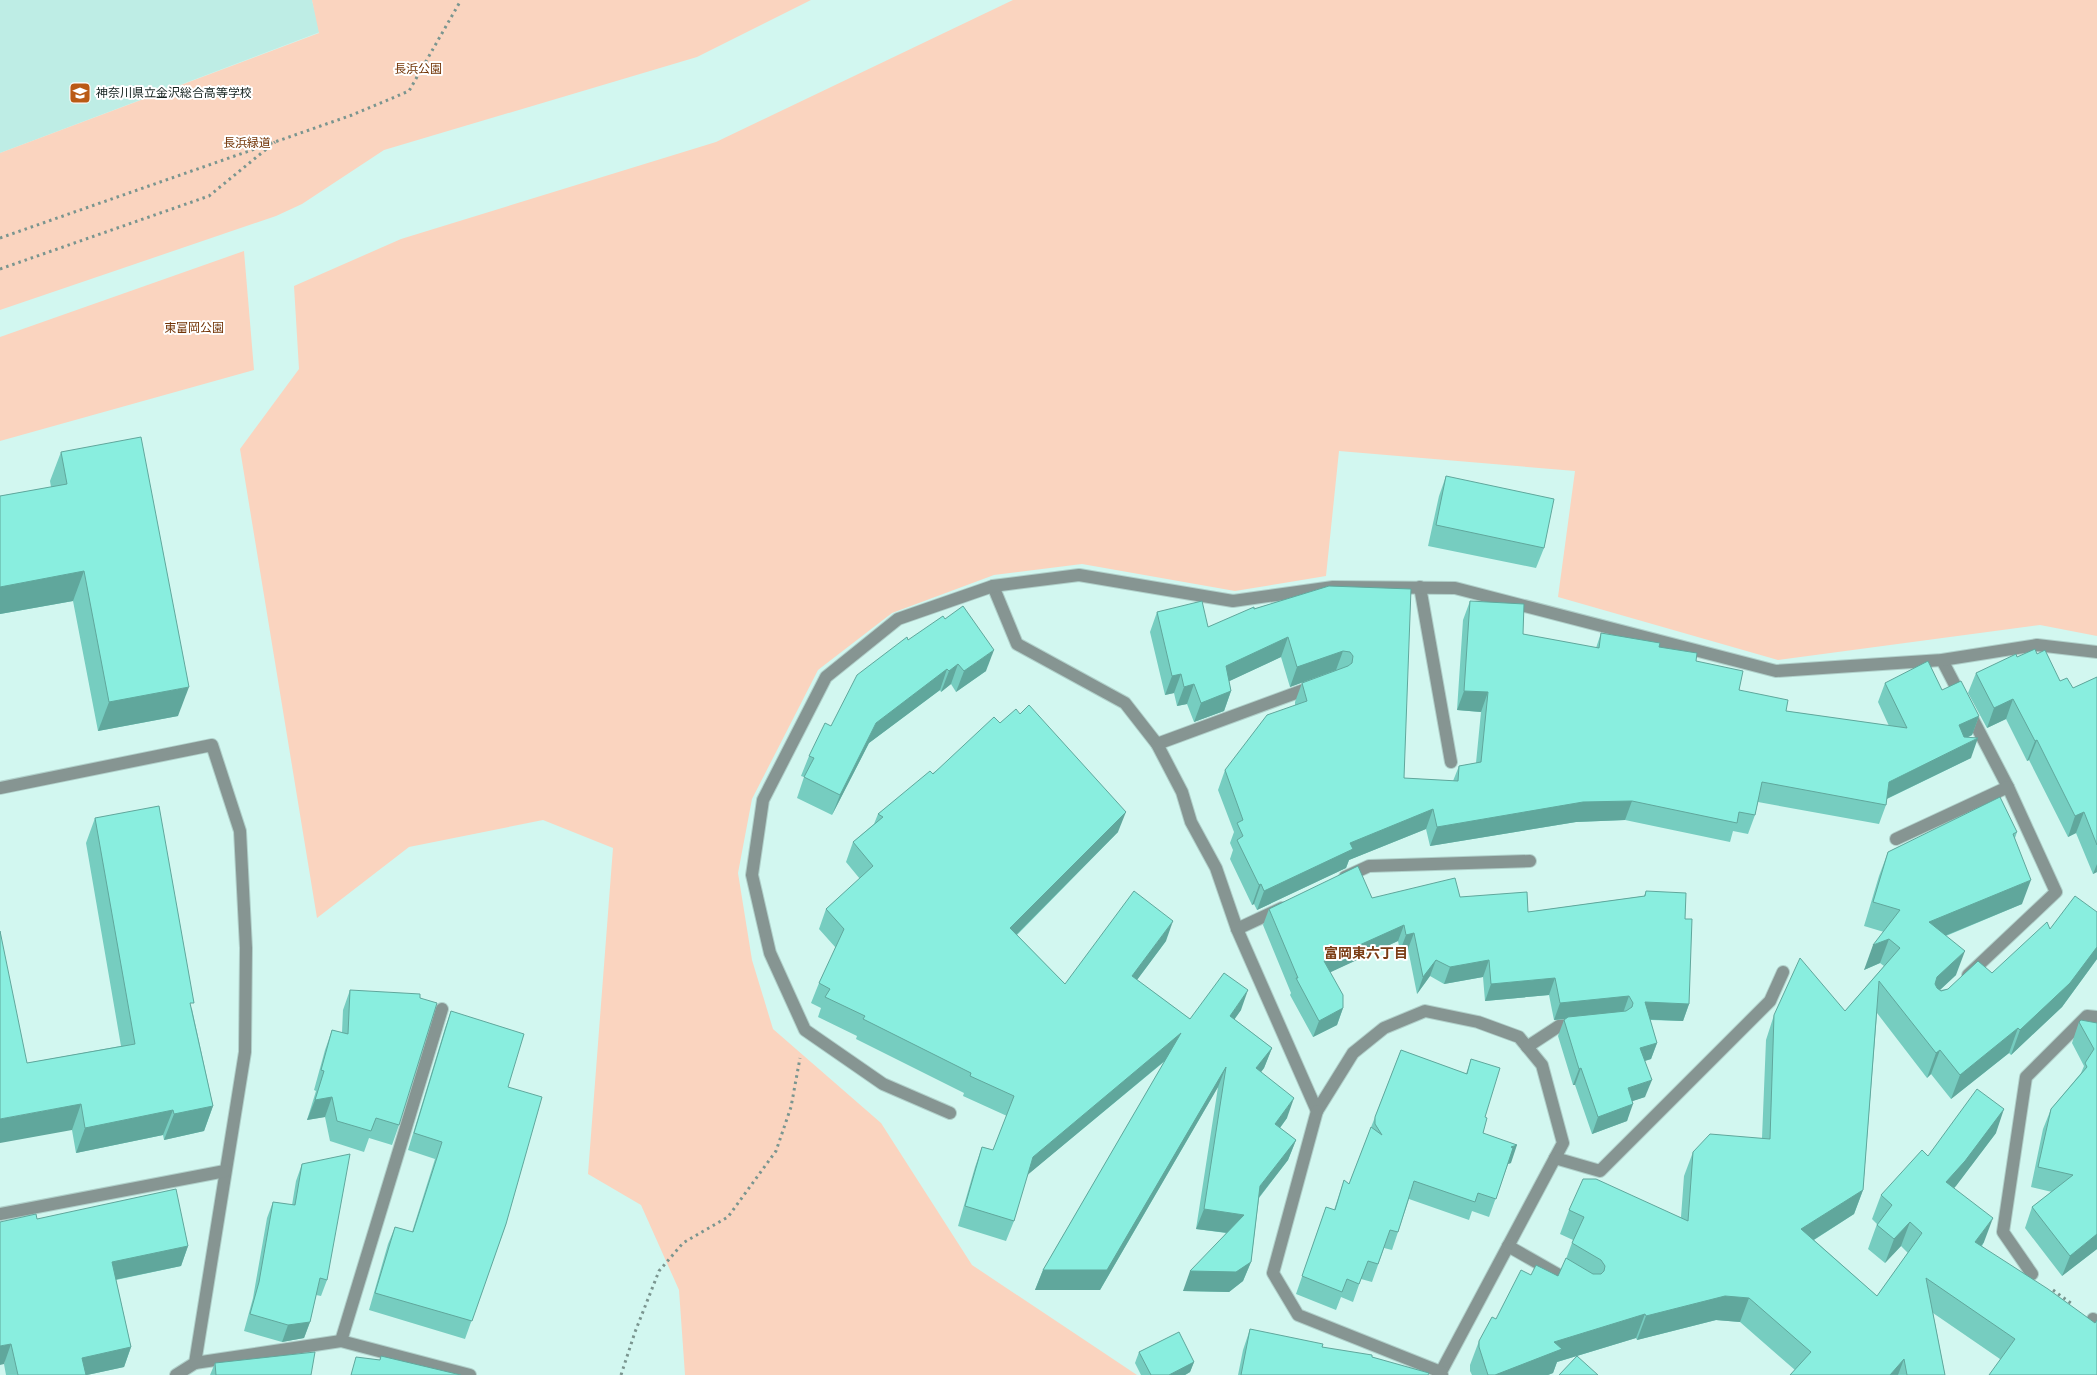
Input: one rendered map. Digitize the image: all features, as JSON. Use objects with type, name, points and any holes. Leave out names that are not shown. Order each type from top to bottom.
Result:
[{"type":"street","points":[[950,1113],[883,1084],[805,1030],[770,953],[752,875],[763,800],[826,677],[898,619],[992,586],[1080,575],[1233,601],[1333,587],[1455,588],[1776,671],[1942,660],[2036,645],[2097,652]]},
{"type":"street","points":[[992,586],[1017,644],[1125,704],[1157,744],[1182,792],[1191,822],[1216,868],[1237,929],[1317,1111]]},
{"type":"street","points":[[1420,587],[1451,762]]},
{"type":"street","points":[[1942,660],[2008,787],[2056,892],[1955,987]]},
{"type":"street","points":[[1157,744],[1320,684]]},
{"type":"street","points":[[0,788],[212,745],[240,831],[246,948],[245,1052],[195,1363]]},
{"type":"street","points":[[1896,839],[2008,787]]},
{"type":"street","points":[[1334,883],[1370,866],[1530,861]]},
{"type":"street","points":[[1237,929],[1290,904]]},
{"type":"street","points":[[1555,1158],[1600,1172],[1770,1001],[1783,972]]},
{"type":"street","points":[[341,1341],[442,1009]]},
{"type":"street","points":[[1425,1012],[1478,1022],[1519,1037],[1542,1065],[1563,1143],[1442,1373],[1298,1315],[1273,1273],[1317,1111],[1353,1053],[1384,1028],[1425,1012]]},
{"type":"street","points":[[2032,1274],[2003,1232],[2026,1077],[2087,1016],[2097,1018]]},
{"type":"street","points":[[1527,1047],[1559,1026],[1593,1023]]},
{"type":"street","points":[[0,1214],[225,1171]]},
{"type":"street","points":[[1508,1246],[1588,1291]]},
{"type":"street","points":[[176,1375],[195,1363],[341,1341],[470,1375]]},
{"type":"path","points":[[0,238],[278,141],[409,91],[461,0]]},
{"type":"path","points":[[0,269],[209,196],[278,141]]},
{"type":"path","points":[[621,1375],[659,1270],[683,1243],[728,1217],[776,1151],[791,1107],[805,1030]]},
{"type":"path","points":[[2032,1274],[2095,1321]]},
{"type":"shaded area","name":"神奈川県立金沢総合高等学校","points":[[0,0],[312,0],[320,32],[0,153]]},
{"type":"green space","points":[[312,0],[811,0],[697,57],[384,150],[302,204],[276,216],[0,310],[0,153],[319,33]]},
{"type":"green space","points":[[1013,0],[2097,0],[2097,636],[2040,625],[1778,660],[1558,597],[1575,471],[1339,451],[1326,576],[1235,591],[1082,564],[994,575],[892,613],[818,670],[752,799],[738,873],[752,960],[773,1029],[881,1123],[972,1265],[1137,1375],[685,1375],[679,1290],[641,1205],[588,1174],[613,848],[543,820],[409,847],[317,918],[240,449],[299,369],[294,286],[401,239],[716,142]]},
{"type":"green space","name":"東富岡公園","points":[[244,251],[254,370],[0,441],[0,337]]},
{"type":"building","points":[[141,437],[189,687],[109,702],[84,571],[0,587],[0,496],[67,484],[61,452]]},
{"type":"building","points":[[1446,476],[1554,499],[1544,548],[1436,525]]},
{"type":"building","points":[[1329,586],[1411,589],[1404,778],[1458,781],[1459,766],[1481,762],[1488,692],[1464,691],[1470,601],[1524,604],[1523,634],[1599,648],[1601,633],[1660,643],[1659,647],[1697,653],[1696,661],[1743,671],[1739,690],[1788,700],[1786,711],[1907,728],[1885,683],[1928,661],[1942,690],[1961,681],[1979,716],[1959,725],[1964,737],[1978,738],[1889,782],[1886,805],[1762,782],[1755,815],[1739,812],[1737,823],[1632,801],[1583,802],[1437,827],[1433,809],[1350,843],[1353,849],[1264,891],[1261,884],[1259,885],[1237,840],[1243,836],[1237,823],[1243,820],[1225,770],[1267,715],[1307,701],[1302,683],[1348,666],[1352,663],[1353,656],[1350,652],[1343,651],[1297,667],[1288,637],[1226,666],[1231,691],[1201,703],[1194,684],[1184,687],[1181,674],[1172,676],[1157,612],[1202,601],[1208,627],[1254,607],[1254,609]]},
{"type":"building","points":[[963,606],[994,650],[964,671],[958,664],[949,671],[947,669],[876,723],[840,795],[804,777],[814,758],[809,756],[825,723],[831,726],[857,675],[907,637],[908,640],[943,616],[945,619]]},
{"type":"building","points":[[2035,649],[2037,654],[2045,650],[2060,681],[2067,678],[2073,688],[2097,677],[2097,845],[2084,812],[2075,816],[2037,740],[2035,741],[2013,699],[1994,708],[1976,673],[2016,654],[2017,657]]},
{"type":"building","points":[[1029,705],[1126,812],[1010,928],[1065,984],[1134,891],[1173,921],[1132,976],[1190,1019],[1224,973],[1248,990],[1230,1016],[1272,1048],[1256,1068],[1294,1098],[1275,1124],[1296,1140],[1260,1186],[1251,1262],[1236,1272],[1190,1271],[1244,1215],[1204,1209],[1226,1067],[1107,1270],[1043,1270],[1181,1033],[1033,1157],[1014,1221],[965,1206],[982,1147],[993,1150],[1014,1096],[970,1076],[971,1073],[863,1019],[865,1016],[825,997],[830,989],[819,983],[844,929],[826,909],[873,866],[853,842],[883,817],[878,814],[930,771],[933,774],[994,717],[1000,723],[1016,709],[1020,714]]},
{"type":"building","points":[[2000,797],[2017,832],[2013,834],[2031,880],[1929,922],[1965,951],[1937,977],[1935,984],[1937,988],[1941,991],[1948,989],[1978,961],[1992,973],[2047,922],[2050,929],[2075,896],[2097,912],[2097,947],[2070,983],[2020,1030],[2018,1028],[1960,1075],[1940,1050],[1936,1053],[1879,981],[1863,1190],[1801,1229],[1877,1296],[1922,1233],[1910,1222],[1894,1239],[1877,1225],[1892,1205],[1881,1195],[1922,1150],[1928,1156],[1977,1089],[2004,1109],[1965,1161],[1946,1182],[1993,1218],[1975,1242],[2048,1289],[2095,1323],[2097,1320],[2097,1375],[1989,1375],[2015,1339],[1926,1278],[1945,1375],[1907,1375],[1904,1359],[1890,1375],[1790,1375],[1811,1352],[1749,1298],[1725,1296],[1646,1316],[1645,1314],[1554,1342],[1562,1349],[1495,1375],[1488,1375],[1479,1347],[1479,1341],[1492,1317],[1496,1319],[1521,1270],[1531,1275],[1536,1265],[1558,1276],[1566,1258],[1593,1274],[1601,1274],[1604,1271],[1605,1266],[1601,1260],[1572,1243],[1584,1217],[1569,1210],[1583,1179],[1596,1179],[1688,1221],[1693,1152],[1710,1134],[1770,1139],[1774,1015],[1800,958],[1845,1011],[1900,948],[1889,939],[1873,945],[1900,910],[1873,902],[1888,852]]},
{"type":"building","points":[[159,806],[194,1003],[190,1003],[213,1106],[174,1114],[173,1110],[85,1128],[81,1104],[0,1119],[0,931],[27,1063],[135,1044],[95,818]]},
{"type":"building","points":[[1358,866],[1372,898],[1455,878],[1460,897],[1527,892],[1528,912],[1645,896],[1646,891],[1686,893],[1685,919],[1692,919],[1689,1004],[1645,1002],[1657,1043],[1640,1048],[1652,1080],[1628,1088],[1633,1104],[1598,1117],[1581,1068],[1579,1069],[1564,1020],[1568,1017],[1626,1011],[1632,1007],[1633,1003],[1629,996],[1560,1003],[1555,978],[1491,984],[1489,960],[1450,967],[1436,960],[1423,977],[1414,933],[1406,935],[1404,925],[1324,961],[1343,995],[1343,1008],[1319,1021],[1296,978],[1298,978],[1269,909]]},
{"type":"building","points":[[350,990],[420,994],[420,998],[437,1003],[399,1125],[376,1118],[371,1131],[337,1121],[332,1097],[315,1100],[324,1071],[321,1070],[332,1030],[348,1034]]},
{"type":"building","points":[[451,1011],[524,1034],[508,1087],[542,1097],[506,1224],[472,1321],[375,1293],[395,1227],[413,1232],[442,1142],[414,1133]]},
{"type":"building","points":[[2081,1020],[2097,1023],[2097,1234],[2070,1256],[2032,1207],[2073,1175],[2038,1167],[2051,1109],[2087,1067],[2085,1063],[2094,1049],[2079,1022]]},
{"type":"building","points":[[1401,1050],[1467,1074],[1471,1059],[1500,1068],[1485,1117],[1487,1118],[1483,1133],[1517,1145],[1511,1147],[1513,1148],[1496,1199],[1478,1193],[1475,1202],[1414,1181],[1398,1232],[1390,1230],[1378,1264],[1368,1261],[1359,1284],[1347,1279],[1342,1292],[1302,1276],[1326,1207],[1335,1210],[1344,1180],[1349,1184],[1371,1127],[1382,1135],[1375,1124],[1375,1117]]},
{"type":"building","points":[[350,1154],[327,1280],[320,1278],[310,1322],[288,1325],[250,1314],[259,1282],[273,1202],[295,1205],[302,1164]]},
{"type":"building","points":[[176,1189],[188,1246],[112,1262],[131,1347],[82,1358],[86,1375],[18,1375],[11,1344],[0,1346],[0,1222],[36,1214],[37,1219]]},
{"type":"building","points":[[1250,1329],[1323,1344],[1322,1347],[1372,1355],[1372,1357],[1429,1373],[1428,1375],[1241,1375]]},
{"type":"building","points":[[1179,1332],[1194,1362],[1169,1375],[1151,1375],[1139,1352]]},
{"type":"building","points":[[315,1352],[311,1375],[216,1375],[215,1363]]},
{"type":"building","points":[[381,1356],[461,1375],[351,1375],[356,1357],[380,1360]]},
{"type":"building","points":[[1577,1356],[1598,1375],[1559,1375]]},
{"type":"place","name":"神奈川県立金沢総合高等学校","points":[[80,93]]},
{"type":"district","name":"富岡東六丁目","points":[[1366,953]]},
{"type":"park label","name":"長浜公園","points":[[418,69]]},
{"type":"park label","name":"長浜緑道","points":[[247,143]]}]
